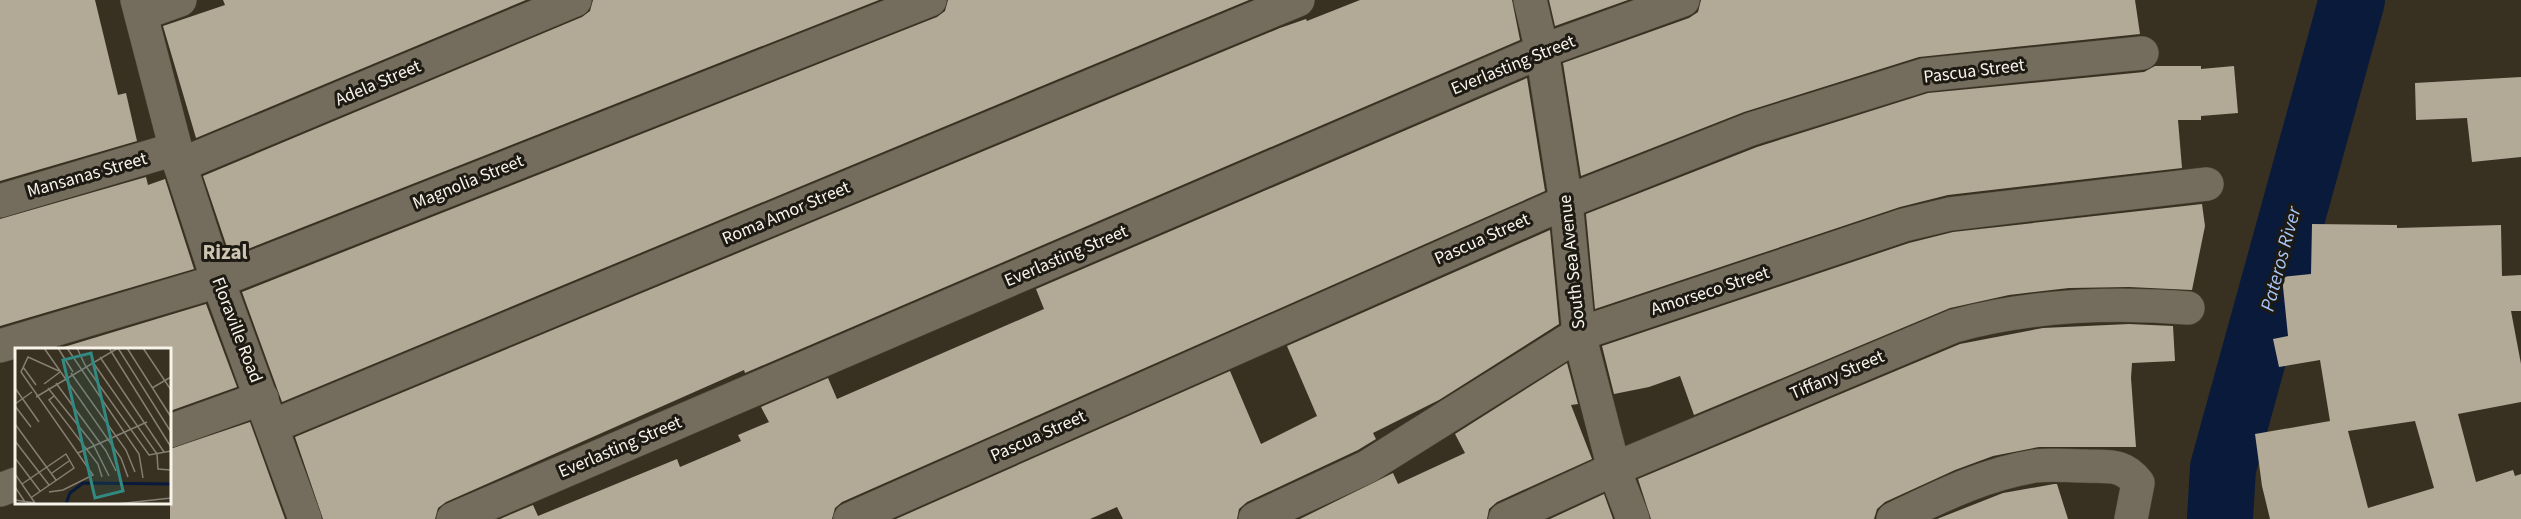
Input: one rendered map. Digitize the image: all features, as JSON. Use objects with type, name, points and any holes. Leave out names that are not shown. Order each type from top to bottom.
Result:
[{"type":"street","points":[[139,7],[180,0]]},
{"type":"street","name":"Adela Street","points":[[178,157],[575,0]]},
{"type":"street","name":"Magnolia Street","points":[[0,346],[218,281],[930,0]]},
{"type":"street","name":"Roma Amor Street","points":[[171,431],[268,412],[1298,0]]},
{"type":"street","name":"South Sea Avenue","points":[[1530,0],[1542,51],[1566,202],[1579,334],[1614,469],[1633,519]]},
{"type":"street","name":"Everlasting Street","points":[[453,519],[1542,51],[1683,0]]},
{"type":"street","name":"Floraville Road","points":[[139,7],[178,157],[218,281],[268,412],[305,519]]},
{"type":"street","name":"Pascua Street","points":[[850,519],[1566,202],[1751,129],[1924,75],[2142,53]]},
{"type":"street","name":"Mansanas Street","points":[[0,201],[178,157]]},
{"type":"street","name":"Amorseco Street","points":[[1255,519],[1367,467],[1579,334],[1904,225],[1950,214],[2207,183]]},
{"type":"street","name":"Tiffany Street","points":[[1505,519],[1614,469],[1954,326],[1978,320],[2105,304],[2188,308]]},
{"type":"street","points":[[1893,519],[1962,486],[1997,474],[2037,466],[2116,467],[2130,471],[2138,483],[2131,519]]},
{"type":"street","points":[[0,490],[15,484]]},
{"type":"building","points":[[0,0],[95,0],[118,95],[126,93],[137,141],[0,181]]},
{"type":"building","points":[[223,0],[526,0],[196,138],[163,26],[225,5]]},
{"type":"building","points":[[593,0],[879,0],[230,256],[203,176],[582,17],[590,11]]},
{"type":"building","points":[[948,0],[1249,0],[282,402],[242,292],[937,17],[945,11]]},
{"type":"building","points":[[1360,0],[1512,0],[1520,40],[745,373],[744,370],[446,502],[438,508],[435,519],[323,519],[295,437],[1280,28],[1306,19],[1307,21]]},
{"type":"building","points":[[1549,0],[1628,0],[1555,26]]},
{"type":"building","points":[[1701,0],[2135,0],[2140,34],[1919,57],[1744,112],[1581,176],[1563,63],[1689,18],[1698,12]]},
{"type":"building","points":[[2155,66],[2201,66],[2201,69],[2234,66],[2238,113],[2201,116],[2201,120],[2178,120],[2182,168],[1948,195],[1900,207],[1595,309],[1586,214],[1757,147],[1928,93],[2144,72]]},
{"type":"building","points":[[2521,77],[2521,157],[2472,162],[2467,118],[2416,120],[2415,83]]},
{"type":"building","points":[[1527,78],[1545,191],[842,502],[835,508],[832,519],[500,519],[533,505],[538,516],[677,459],[680,467],[741,441],[738,435],[769,422],[761,407],[828,378],[837,399],[1044,309],[1036,289]]},
{"type":"building","points":[[146,177],[148,185],[165,179],[194,269],[0,326],[0,219]]},
{"type":"building","points":[[2202,204],[2205,226],[2192,290],[2129,287],[2069,288],[2009,295],[1950,308],[1694,415],[1680,376],[1649,387],[1614,394],[1602,346],[1909,243],[1953,232]]},
{"type":"building","points":[[2312,224],[2397,225],[2397,228],[2501,225],[2502,276],[2521,275],[2521,311],[2511,311],[2521,364],[2521,402],[2458,414],[2476,482],[2513,470],[2515,476],[2521,474],[2521,519],[2270,519],[2262,486],[2255,434],[2330,421],[2320,360],[2279,367],[2273,339],[2288,336],[2282,277],[2311,274]],"holes":[[[2415,421],[2434,488],[2368,508],[2348,431]]]},
{"type":"building","points":[[1550,230],[1559,324],[1439,400],[1373,433],[1376,439],[1358,450],[1247,502],[1239,509],[1237,519],[1123,519],[1117,507],[1090,519],[896,519],[1230,371],[1261,444],[1317,416],[1287,346]]},
{"type":"building","points":[[206,304],[237,387],[171,411],[171,348],[61,348]]},
{"type":"building","points":[[2129,324],[2173,326],[2175,361],[2132,363],[2136,447],[2039,447],[1993,456],[1955,470],[1885,502],[1877,509],[1874,519],[1651,519],[1638,479],[1960,344],[2043,328]]},
{"type":"building","points":[[1567,363],[1578,404],[1571,405],[1592,459],[1497,502],[1489,509],[1487,519],[1300,519],[1393,473],[1398,484],[1465,453],[1455,434]]},
{"type":"building","points":[[250,422],[285,519],[170,519],[171,449]]},
{"type":"building","points":[[2057,484],[2068,519],[1937,519],[2003,493]]},
{"type":"building","points":[[1604,494],[1613,519],[1550,519]]},
{"type":"waterway","name":"Pateros River","points":[[2220,519],[2223,468],[2352,0]]},
{"type":"district","name":"Rizal","points":[[225,252]]}]
